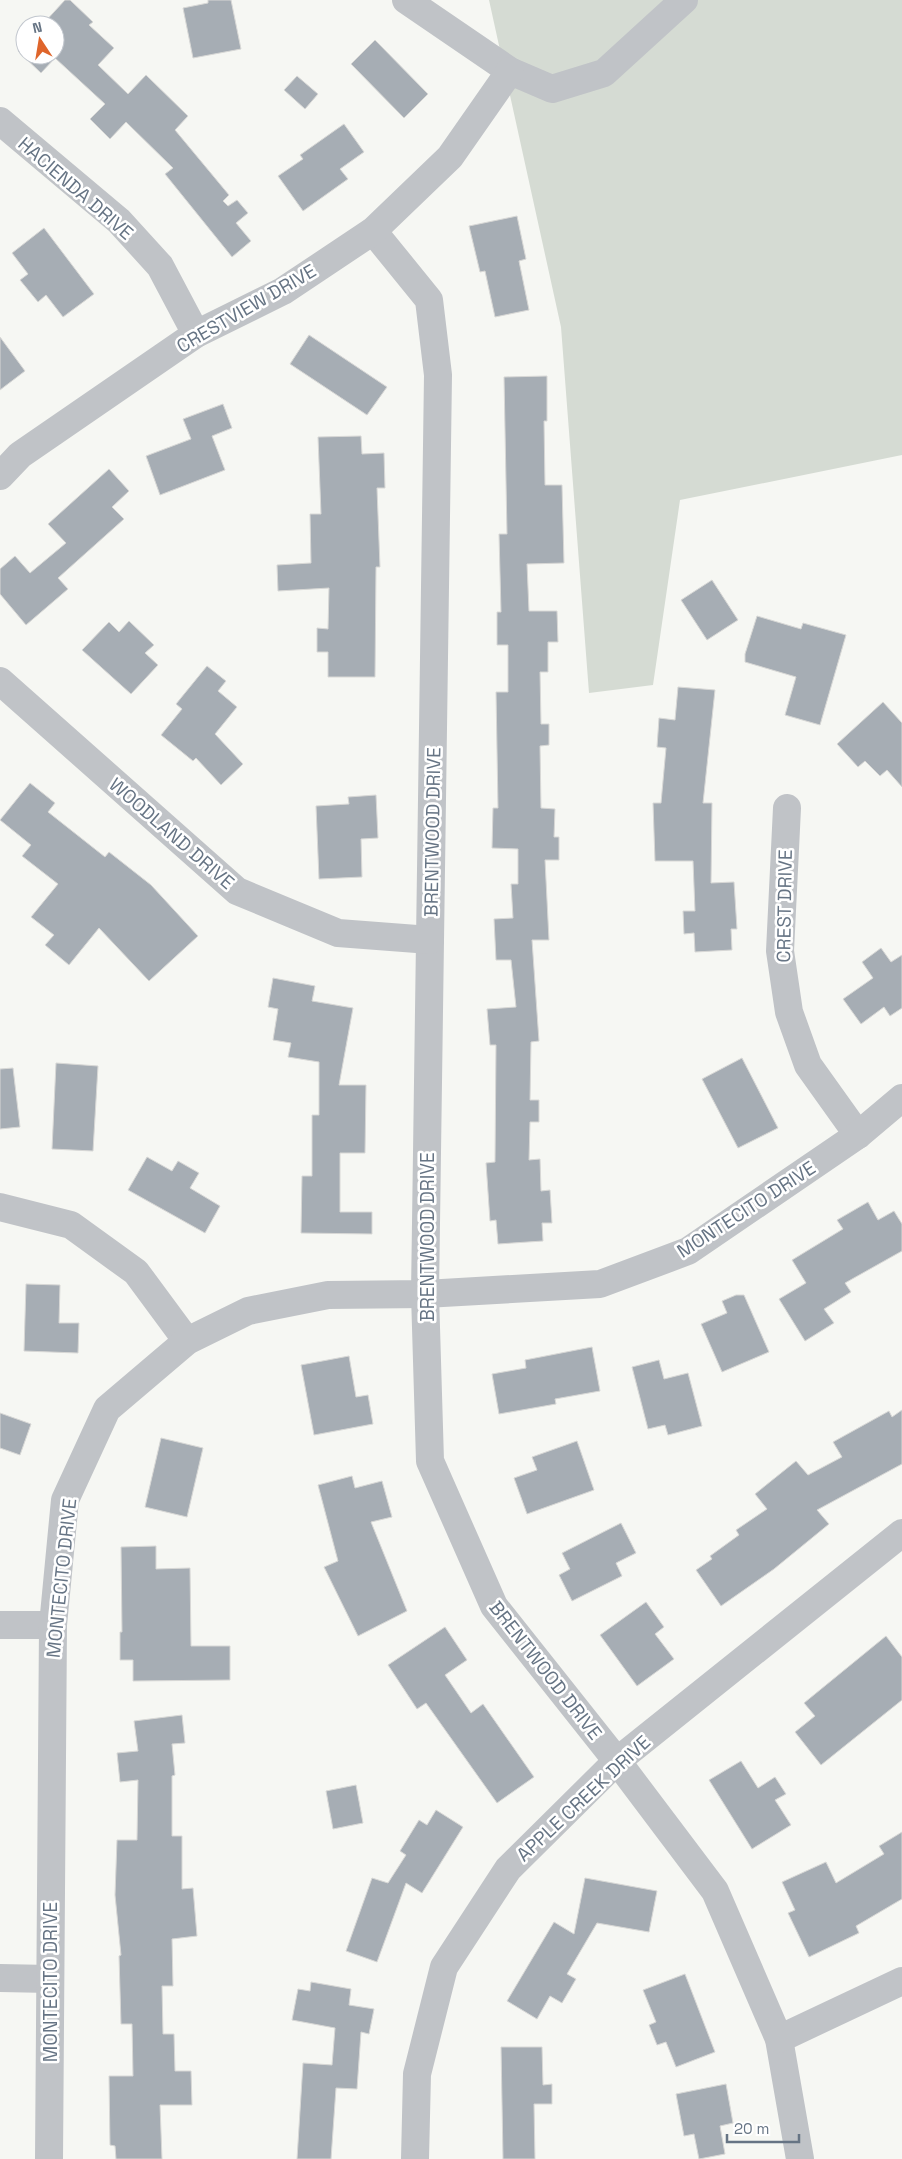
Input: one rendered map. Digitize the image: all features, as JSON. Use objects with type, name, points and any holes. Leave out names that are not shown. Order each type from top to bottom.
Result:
[{"type":"street","points":[[406,0],[510,71],[552,89],[604,73],[684,0]]},
{"type":"street","name":"CRESTVIEW DRIVE","points":[[0,476],[20,455],[196,334],[283,291],[373,231],[450,157],[510,71]]},
{"type":"street","name":"HACIENDA DRIVE","points":[[0,121],[119,221],[160,266],[196,334]]},
{"type":"street","name":"BRENTWOOD DRIVE","points":[[373,231],[429,300],[438,375],[425,1294],[430,1461],[494,1606],[617,1761],[715,1892],[779,2039],[800,2159]]},
{"type":"street","name":"WOODLAND DRIVE","points":[[0,681],[237,892],[338,933],[430,940]]},
{"type":"street","name":"CREST DRIVE","points":[[787,808],[780,951],[789,1012],[808,1064],[858,1135]]},
{"type":"street","name":"MONTECITO DRIVE","points":[[50,2159],[53,1625],[64,1500],[107,1408],[187,1341],[248,1311],[328,1294],[425,1294],[600,1284],[688,1251],[858,1135],[902,1098]]},
{"type":"street","points":[[0,1207],[71,1225],[86,1235],[136,1272],[187,1341]]},
{"type":"street","name":"APPLE CREEK DRIVE","points":[[415,2159],[417,2074],[444,1967],[508,1869],[617,1761],[902,1533]]},
{"type":"street","points":[[0,1625],[53,1625]]},
{"type":"street","points":[[0,1978],[50,1979]]},
{"type":"street","points":[[779,2039],[902,1981]]},
{"type":"shaded area","points":[[489,0],[902,0],[902,455],[680,500],[653,685],[589,693],[561,327]]},
{"type":"building","points":[[65,0],[70,0],[93,22],[89,25],[114,48],[98,65],[128,94],[146,75],[188,116],[175,130],[229,195],[223,201],[228,206],[237,200],[248,213],[236,223],[251,241],[232,257],[165,174],[173,168],[126,122],[110,139],[90,119],[105,104],[63,65],[65,65],[65,15],[51,15]]},
{"type":"building","points":[[208,0],[231,0],[241,49],[193,58],[183,8],[208,3]]},
{"type":"building","points":[[375,40],[428,94],[404,118],[351,64]]},
{"type":"building","points":[[33,65],[48,65],[41,73]]},
{"type":"building","points":[[297,76],[318,94],[305,109],[284,90]]},
{"type":"building","points":[[344,124],[364,152],[340,169],[348,179],[303,211],[278,176],[303,159],[300,155]]},
{"type":"building","points":[[517,216],[526,259],[519,261],[529,310],[495,317],[485,271],[480,272],[469,226]]},
{"type":"building","points":[[44,228],[94,294],[63,317],[46,295],[38,302],[20,280],[28,274],[12,253]]},
{"type":"building","points":[[309,335],[387,387],[367,415],[290,364]]},
{"type":"building","points":[[0,337],[25,371],[0,390]]},
{"type":"building","points":[[547,376],[547,421],[544,421],[545,485],[562,485],[564,563],[527,564],[529,611],[557,611],[558,642],[548,642],[548,672],[540,672],[541,724],[549,724],[549,745],[540,746],[541,808],[555,809],[554,837],[559,837],[559,860],[545,860],[549,940],[532,940],[539,1041],[531,1042],[530,1100],[539,1100],[539,1122],[530,1122],[529,1160],[540,1159],[541,1191],[550,1190],[552,1223],[542,1223],[543,1241],[498,1244],[496,1220],[490,1221],[486,1163],[495,1162],[496,1045],[490,1045],[487,1009],[516,1007],[511,960],[496,960],[494,919],[513,918],[511,884],[518,884],[518,849],[492,848],[493,808],[498,808],[496,692],[508,692],[508,645],[497,645],[497,612],[501,612],[499,534],[507,534],[504,377]]},
{"type":"building","points":[[223,404],[232,428],[212,436],[225,470],[160,495],[146,456],[191,439],[183,419]]},
{"type":"building","points":[[361,436],[362,454],[384,453],[385,488],[377,488],[380,567],[376,567],[375,677],[328,677],[328,652],[317,652],[317,628],[328,629],[329,588],[278,591],[277,565],[311,563],[310,514],[321,514],[318,437]]},
{"type":"building","points":[[109,469],[129,491],[112,507],[124,519],[58,578],[68,589],[26,625],[0,594],[0,569],[15,556],[30,573],[66,543],[48,524]]},
{"type":"building","points":[[712,580],[738,620],[707,640],[681,600]]},
{"type":"building","points":[[757,616],[801,629],[803,623],[846,635],[820,725],[785,715],[796,677],[745,662],[745,654]]},
{"type":"building","points":[[129,621],[154,645],[145,653],[158,665],[131,694],[82,650],[109,622],[119,632]]},
{"type":"building","points":[[207,666],[226,681],[218,691],[237,707],[215,734],[243,764],[221,785],[196,758],[193,761],[161,735],[182,709],[176,704]]},
{"type":"building","points":[[678,687],[715,690],[703,803],[712,803],[711,883],[734,882],[737,929],[731,929],[732,950],[695,952],[694,933],[684,934],[683,911],[695,911],[693,861],[655,861],[653,803],[661,803],[666,748],[657,747],[659,718],[675,720]]},
{"type":"building","points":[[883,702],[902,723],[902,787],[887,770],[880,776],[865,761],[858,767],[837,744]]},
{"type":"building","points":[[30,783],[55,803],[48,812],[105,857],[109,852],[151,885],[198,936],[149,981],[99,928],[69,965],[45,945],[54,935],[31,917],[58,884],[22,856],[31,845],[0,820]]},
{"type":"building","points":[[376,795],[378,838],[361,839],[362,877],[319,879],[316,806],[349,804],[348,797]]},
{"type":"building","points":[[881,948],[891,962],[902,955],[902,1008],[890,1016],[884,1007],[861,1024],[843,999],[873,978],[862,962]]},
{"type":"building","points":[[273,978],[315,986],[312,1001],[353,1008],[339,1085],[366,1085],[365,1153],[340,1153],[340,1212],[372,1212],[372,1234],[301,1233],[302,1176],[312,1176],[312,1115],[319,1115],[319,1062],[288,1057],[291,1043],[273,1040],[278,1009],[268,1007]]},
{"type":"building","points":[[742,1058],[778,1128],[738,1148],[702,1079]]},
{"type":"building","points":[[56,1063],[98,1066],[93,1151],[52,1149]]},
{"type":"building","points":[[13,1068],[20,1127],[0,1129],[0,1069]]},
{"type":"building","points":[[147,1157],[172,1171],[178,1161],[199,1173],[190,1188],[220,1206],[205,1233],[128,1190]]},
{"type":"building","points":[[868,1202],[878,1220],[894,1211],[902,1224],[902,1251],[845,1283],[851,1292],[824,1309],[834,1323],[805,1341],[779,1299],[806,1283],[792,1260],[843,1229],[837,1220]]},
{"type":"building","points":[[26,1284],[60,1285],[59,1323],[79,1323],[78,1353],[24,1351]]},
{"type":"building","points":[[736,1295],[744,1295],[769,1352],[722,1372],[701,1324],[727,1313],[722,1301]]},
{"type":"building","points":[[592,1347],[600,1391],[555,1399],[556,1404],[499,1414],[492,1374],[526,1368],[525,1360]]},
{"type":"building","points":[[349,1356],[356,1397],[368,1395],[373,1424],[314,1435],[301,1365]]},
{"type":"building","points":[[659,1360],[664,1379],[688,1373],[702,1426],[668,1435],[665,1425],[648,1429],[632,1367]]},
{"type":"building","points":[[902,1410],[902,1464],[817,1510],[829,1524],[774,1569],[721,1606],[696,1570],[712,1559],[710,1556],[739,1535],[736,1530],[767,1509],[755,1494],[796,1461],[808,1475],[842,1457],[833,1442],[889,1411],[892,1417]]},
{"type":"building","points":[[0,1413],[31,1424],[20,1455],[0,1448]]},
{"type":"building","points":[[161,1438],[203,1448],[187,1517],[145,1507]]},
{"type":"building","points":[[577,1441],[594,1490],[527,1514],[514,1478],[537,1470],[532,1457]]},
{"type":"building","points":[[352,1476],[355,1488],[382,1481],[392,1517],[371,1522],[407,1611],[358,1636],[324,1567],[338,1561],[318,1485]]},
{"type":"building","points":[[621,1523],[636,1553],[616,1563],[622,1576],[572,1601],[559,1575],[570,1569],[562,1553]]},
{"type":"building","points":[[156,1546],[156,1569],[190,1568],[191,1646],[230,1646],[230,1680],[133,1681],[133,1660],[120,1660],[120,1632],[122,1632],[121,1547]]},
{"type":"building","points":[[646,1602],[664,1627],[655,1634],[674,1659],[637,1686],[600,1635]]},
{"type":"building","points":[[445,1627],[467,1660],[445,1675],[471,1713],[483,1704],[534,1777],[497,1803],[426,1703],[417,1709],[388,1665]]},
{"type":"building","points":[[886,1636],[902,1657],[902,1700],[821,1765],[795,1732],[815,1716],[804,1703]]},
{"type":"building","points":[[182,1715],[185,1743],[172,1744],[175,1775],[172,1776],[172,1836],[182,1836],[182,1889],[193,1888],[197,1936],[172,1939],[173,1986],[162,1986],[163,2034],[174,2034],[175,2071],[191,2071],[192,2105],[160,2105],[162,2159],[116,2159],[115,2146],[110,2145],[109,2076],[133,2076],[132,2024],[121,2024],[119,1956],[121,1955],[115,1895],[117,1840],[137,1840],[138,1780],[120,1782],[117,1753],[138,1751],[134,1721]]},
{"type":"building","points":[[741,1761],[758,1788],[775,1777],[786,1794],[775,1800],[791,1825],[752,1849],[709,1780]]},
{"type":"building","points":[[356,1785],[363,1823],[333,1829],[326,1791]]},
{"type":"building","points":[[436,1810],[463,1827],[422,1893],[406,1883],[377,1962],[346,1951],[372,1878],[388,1883],[406,1855],[400,1851],[419,1820],[427,1825]]},
{"type":"building","points":[[902,1832],[902,1899],[856,1926],[859,1933],[809,1957],[788,1913],[795,1910],[782,1882],[826,1862],[836,1883],[884,1854],[879,1846]]},
{"type":"building","points":[[585,1878],[657,1891],[649,1932],[597,1923],[567,1974],[576,1979],[562,2003],[550,1996],[537,2019],[507,2001],[554,1922],[574,1934]]},
{"type":"building","points":[[685,1974],[715,2052],[676,2067],[666,2042],[657,2045],[649,2025],[656,2022],[643,1990]]},
{"type":"building","points":[[311,1982],[351,1989],[349,2005],[374,2009],[369,2034],[361,2032],[357,2089],[336,2088],[331,2159],[297,2159],[303,2063],[332,2065],[335,2028],[292,2020],[298,1989],[310,1991]]},
{"type":"building","points":[[501,2047],[542,2047],[543,2085],[552,2084],[552,2104],[534,2104],[535,2159],[503,2159]]},
{"type":"building","points":[[726,2084],[733,2123],[720,2126],[725,2154],[699,2159],[694,2134],[684,2136],[676,2094]]}]
